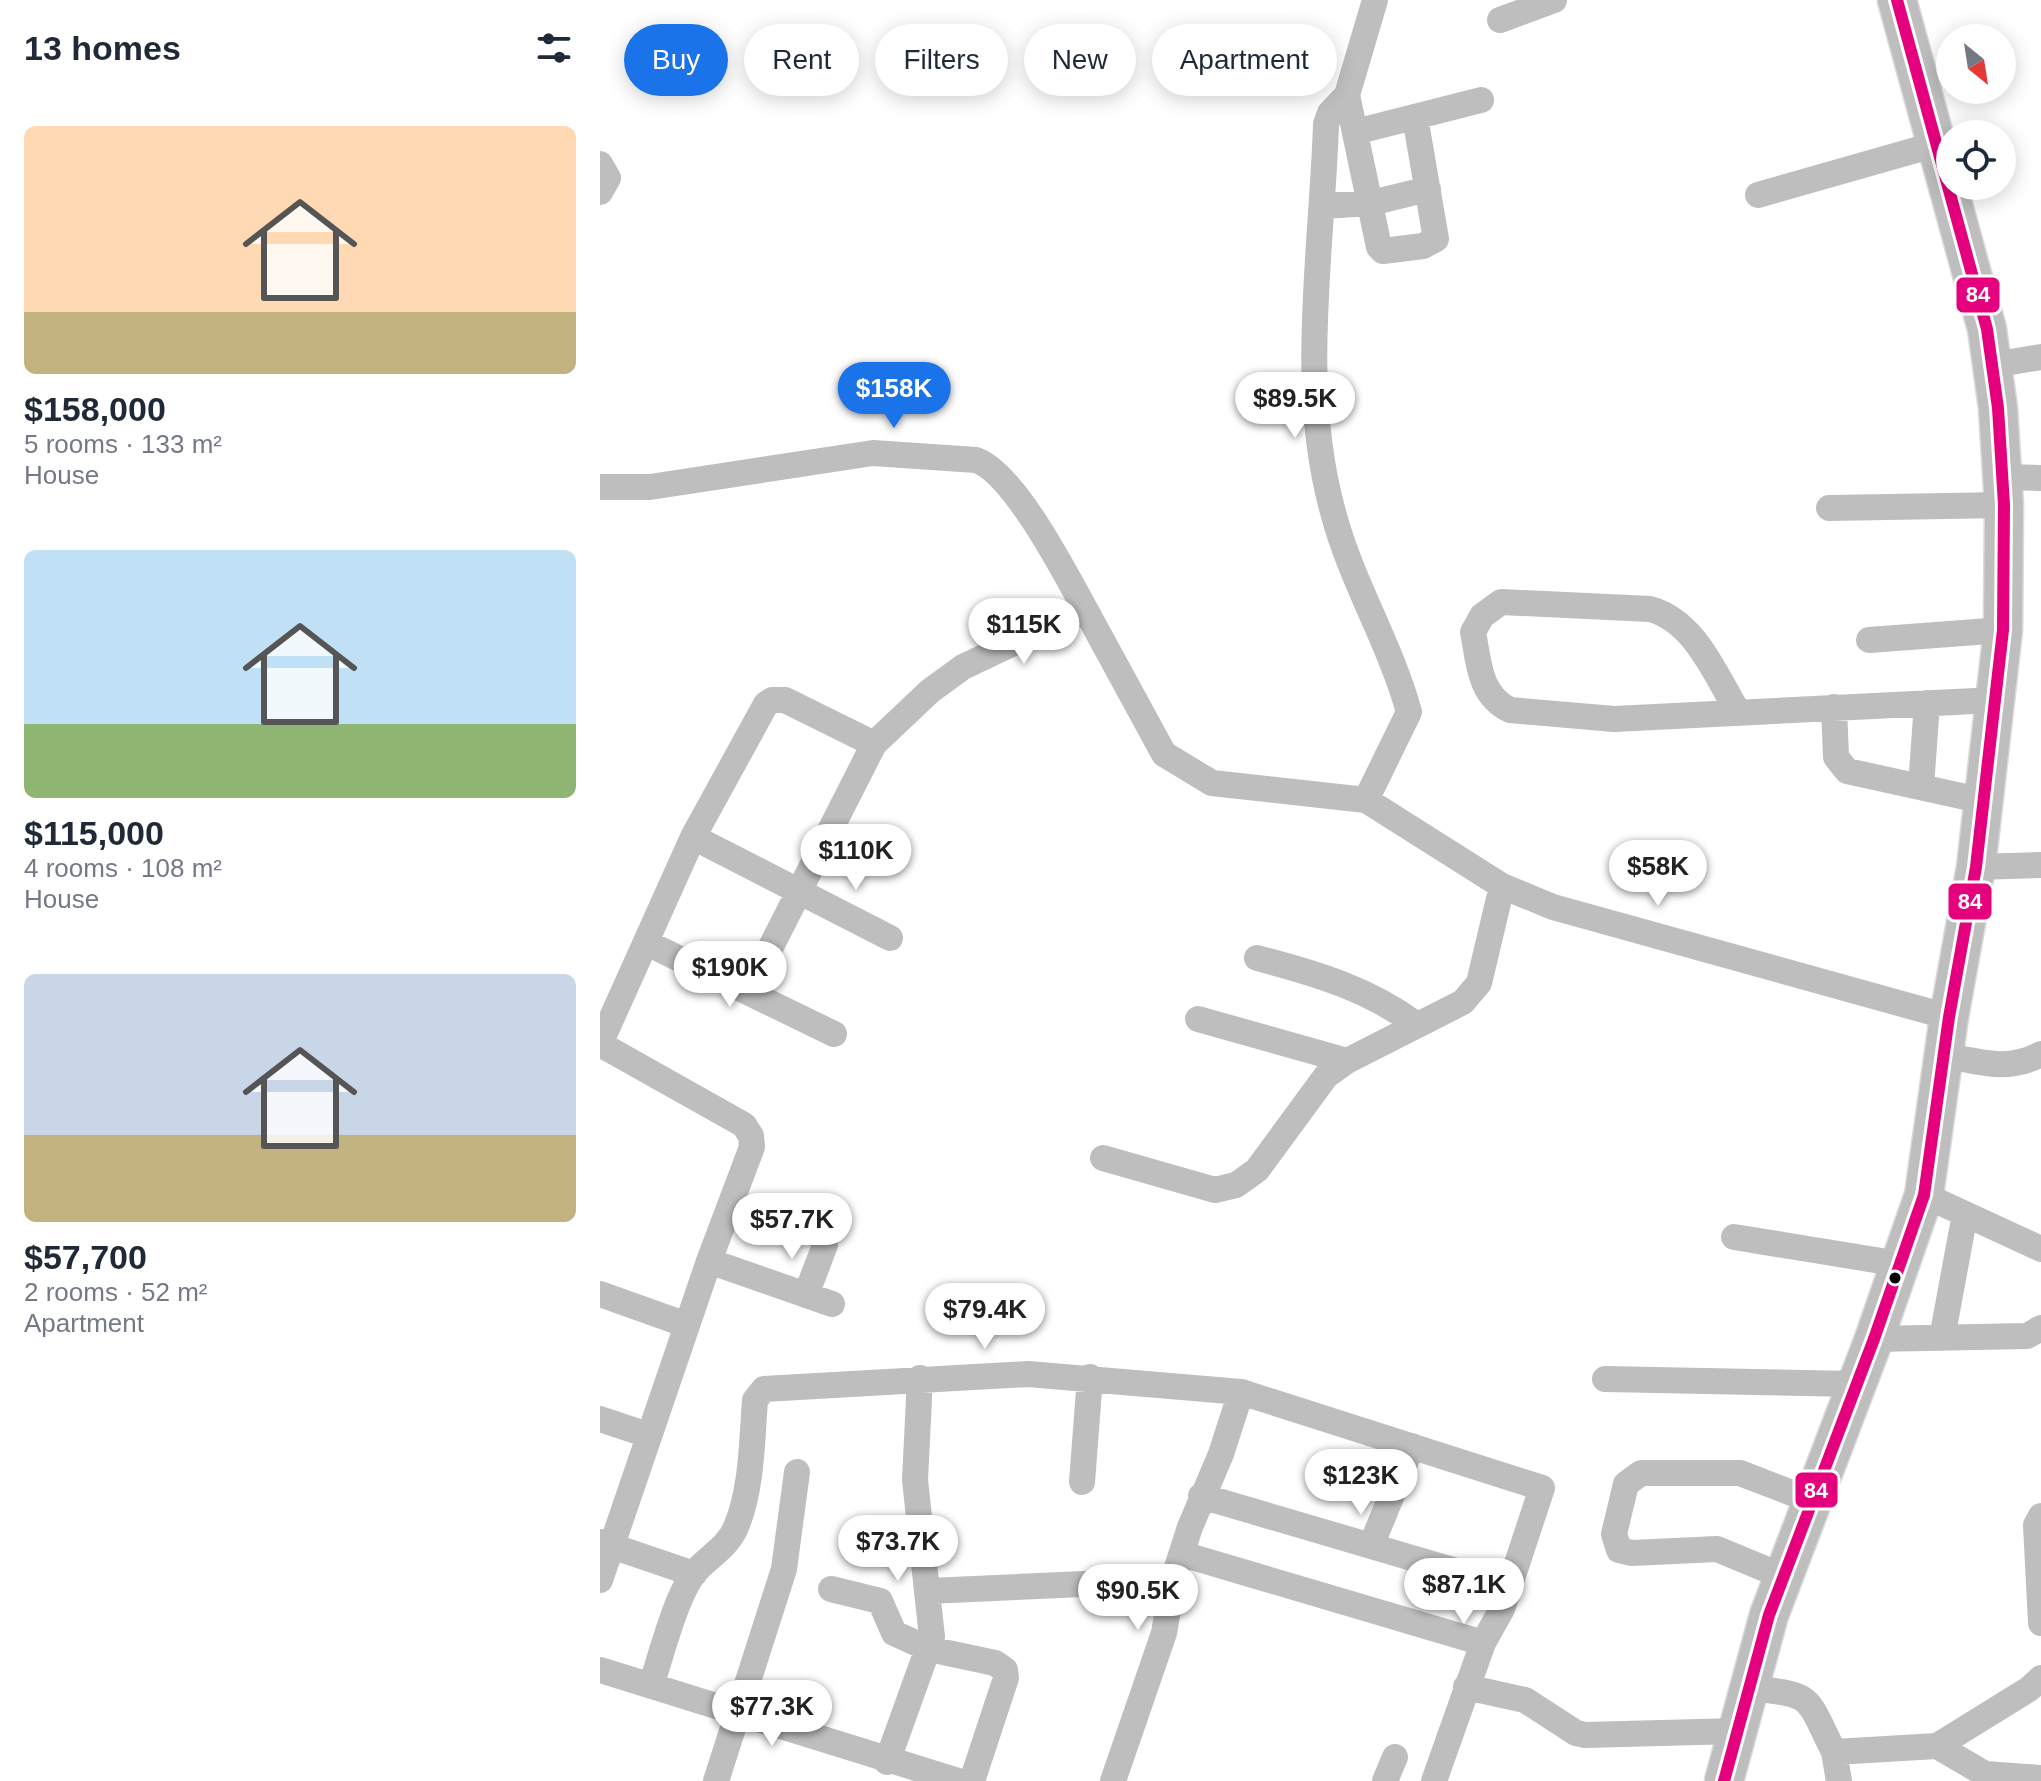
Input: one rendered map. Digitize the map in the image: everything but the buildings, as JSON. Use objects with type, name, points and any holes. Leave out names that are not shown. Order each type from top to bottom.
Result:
[{"type":"highway","points":[[1897,0],[1936,140]]},
{"type":"highway","points":[[1724,1781],[1782,1576],[1874,1339],[1924,1195],[1949,1017],[1976,867],[2003,630],[2004,491],[1987,329],[1952,200]]},
{"type":"street","points":[[1366,800],[1409,712],[1333,513],[1316,414],[1318,249],[1324,206],[1326,124],[1330,113],[1347,95],[1375,0]]},
{"type":"street","points":[[1500,20],[1554,0]]},
{"type":"street","points":[[1347,95],[1379,247],[1383,251],[1423,246],[1436,239],[1415,117]]},
{"type":"street","points":[[1355,132],[1481,100]]},
{"type":"street","points":[[1758,195],[1936,144]]},
{"type":"street","points":[[600,164],[608,178],[600,192]]},
{"type":"street","points":[[1324,206],[1371,203],[1428,189]]},
{"type":"street","points":[[1993,365],[2041,357]]},
{"type":"street","points":[[600,487],[650,487],[873,453],[976,460],[990,465],[1033,522],[1085,609],[1164,754],[1212,783],[1366,800],[1502,886],[1553,907],[1949,1017]]},
{"type":"street","points":[[1829,508],[2004,491],[2041,478]]},
{"type":"street","points":[[1738,712],[1691,635],[1671,615],[1650,609],[1501,602],[1482,616],[1473,632],[1484,688],[1497,703],[1510,710],[1614,719],[1995,700]]},
{"type":"street","points":[[749,990],[874,744],[930,691],[963,667],[1085,609]]},
{"type":"street","points":[[1869,640],[2003,630]]},
{"type":"street","points":[[600,1580],[607,1544],[752,1147],[751,1136],[744,1125],[600,1044],[693,837],[762,710],[772,700],[785,700],[874,744]]},
{"type":"street","points":[[1921,787],[1927,703]]},
{"type":"street","points":[[1834,707],[1836,757],[1847,771],[1984,801]]},
{"type":"street","points":[[693,837],[890,938]]},
{"type":"street","points":[[1976,867],[2041,865]]},
{"type":"street","points":[[1103,1158],[1215,1190],[1236,1185],[1257,1170],[1326,1076],[1347,1061],[1463,1002],[1479,983],[1502,886]]},
{"type":"street","points":[[647,943],[834,1034]]},
{"type":"street","points":[[1257,958],[1346,985],[1387,1003],[1417,1025]]},
{"type":"street","points":[[1198,1019],[1347,1061]]},
{"type":"street","points":[[1944,1055],[1997,1066],[2024,1064],[2041,1054]]},
{"type":"street","points":[[1924,1195],[2041,1249]]},
{"type":"street","points":[[1942,1338],[1965,1214]]},
{"type":"street","points":[[1734,1237],[1900,1264]]},
{"type":"street","points":[[806,1295],[825,1245]]},
{"type":"street","points":[[709,1261],[832,1304]]},
{"type":"street","points":[[601,1298],[687,1325]]},
{"type":"street","points":[[1874,1339],[2027,1336],[2041,1328]]},
{"type":"street","points":[[651,1686],[670,1628],[694,1574],[721,1548],[734,1531],[742,1513],[758,1392],[772,1388],[920,1378],[1028,1374],[1241,1392],[1542,1488],[1507,1586],[1502,1609],[1483,1643],[1434,1781]]},
{"type":"street","points":[[1082,1482],[1090,1377]]},
{"type":"street","points":[[887,1762],[929,1649],[929,1591],[915,1480],[920,1378]]},
{"type":"street","points":[[1605,1379],[1856,1384]]},
{"type":"street","points":[[1113,1781],[1164,1633],[1173,1580],[1241,1392]]},
{"type":"street","points":[[600,1419],[648,1435]]},
{"type":"street","points":[[1371,1546],[1412,1446]]},
{"type":"street","points":[[716,1781],[754,1654],[784,1569],[797,1472]]},
{"type":"street","points":[[1782,1576],[1717,1549],[1632,1553],[1619,1550],[1614,1534],[1626,1484],[1641,1473],[1740,1473],[1810,1500]]},
{"type":"street","points":[[1201,1496],[1507,1586]]},
{"type":"street","points":[[2041,1516],[2036,1525],[2041,1623]]},
{"type":"street","points":[[607,1544],[694,1574]]},
{"type":"street","points":[[1182,1554],[1483,1643]]},
{"type":"street","points":[[929,1591],[1173,1580]]},
{"type":"street","points":[[831,1589],[880,1601],[891,1630],[929,1649],[995,1663],[1005,1670],[1006,1678],[972,1781]]},
{"type":"street","points":[[600,1670],[739,1712],[887,1762],[958,1781]]},
{"type":"street","points":[[1834,1752],[1937,1746],[2041,1678]]},
{"type":"street","points":[[1466,1687],[1525,1700],[1576,1733],[1585,1735],[1737,1731]]},
{"type":"street","points":[[1748,1688],[1796,1693],[1809,1701],[1834,1752],[1839,1781]]},
{"type":"street","points":[[1937,1746],[1985,1774],[2041,1778]]},
{"type":"transit line","name":"84","points":[[1724,1781],[1769,1615],[1874,1339],[1924,1195],[1949,1017],[1976,867],[2003,630],[2004,505],[1998,408],[1987,329],[1897,0]]}]
